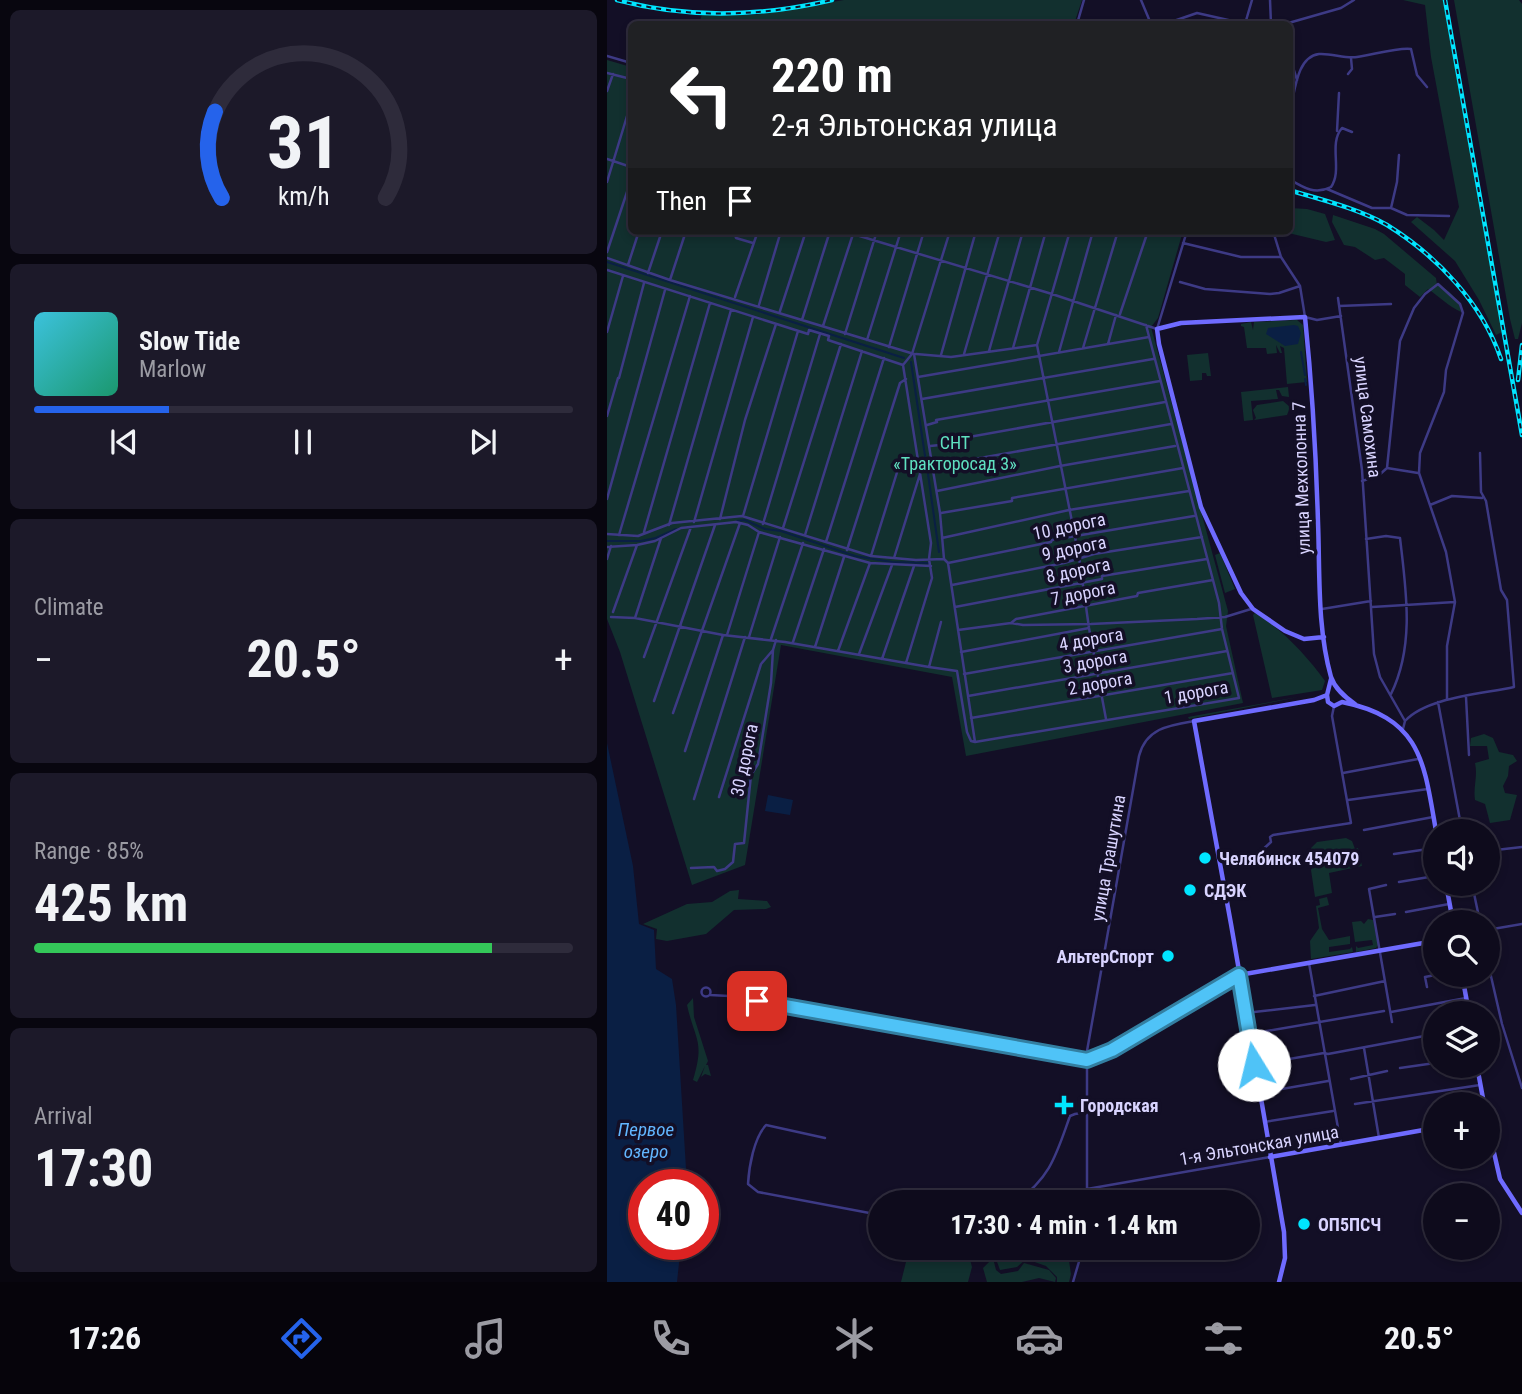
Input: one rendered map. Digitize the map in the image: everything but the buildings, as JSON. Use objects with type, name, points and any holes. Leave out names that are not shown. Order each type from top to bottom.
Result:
[{"type":"street","points":[[1078,21],[1084,0]]},
{"type":"street","points":[[1141,0],[1150,21]]},
{"type":"street","points":[[1246,21],[1252,0]]},
{"type":"street","points":[[1270,0],[1271,21]]},
{"type":"street","points":[[1293,22],[1341,8],[1354,0]]},
{"type":"street","points":[[1174,21],[1197,13],[1232,21]]},
{"type":"street","points":[[1293,97],[1297,80],[1308,57],[1319,54],[1346,55],[1351,58],[1380,55],[1403,48],[1411,49],[1417,75],[1427,87]]},
{"type":"street","points":[[607,56],[628,62]]},
{"type":"street","points":[[1348,74],[1352,69],[1351,58]]},
{"type":"street","points":[[1293,67],[1297,80]]},
{"type":"street","points":[[607,73],[628,78]]},
{"type":"street","points":[[607,91],[612,74]]},
{"type":"street","points":[[1327,189],[1336,177],[1339,93]]},
{"type":"street","points":[[607,182],[628,113]]},
{"type":"street","points":[[1337,134],[1343,128],[1352,132]]},
{"type":"street","points":[[1391,208],[1399,155]]},
{"type":"street","points":[[607,159],[628,166]]},
{"type":"street","points":[[1293,181],[1309,190],[1327,189],[1372,208],[1391,208],[1407,215],[1449,216]]},
{"type":"street","points":[[607,252],[628,189]]},
{"type":"street","points":[[628,266],[638,235]]},
{"type":"street","points":[[648,273],[661,235]]},
{"type":"street","points":[[670,280],[685,235]]},
{"type":"street","points":[[735,235],[754,243]]},
{"type":"street","points":[[735,299],[757,235]]},
{"type":"street","points":[[758,306],[780,235]]},
{"type":"street","points":[[780,313],[805,235]]},
{"type":"street","points":[[802,320],[829,235]]},
{"type":"street","points":[[823,327],[852,235]]},
{"type":"street","points":[[860,235],[1157,329],[1181,323],[1305,317],[1317,320],[1341,316]]},
{"type":"street","points":[[845,334],[876,235]]},
{"type":"street","points":[[867,340],[900,235]]},
{"type":"street","points":[[889,347],[923,235]]},
{"type":"street","points":[[903,365],[913,354],[949,235]]},
{"type":"street","points":[[941,355],[975,235]]},
{"type":"street","points":[[964,354],[999,235]]},
{"type":"street","points":[[989,351],[1022,235]]},
{"type":"street","points":[[1013,348],[1045,235]]},
{"type":"street","points":[[1069,235],[1037,345],[1079,557],[1106,719]]},
{"type":"street","points":[[1059,352],[1092,235]]},
{"type":"street","points":[[1082,348],[1117,235]]},
{"type":"street","points":[[1108,344],[1147,235]]},
{"type":"street","points":[[1186,235],[1157,329],[1174,405],[1206,522],[1241,593],[1253,609],[1295,636],[1312,639],[1324,637]]},
{"type":"street","points":[[1274,235],[1281,257],[1300,286],[1305,317]]},
{"type":"street","points":[[1183,243],[1241,257],[1281,257]]},
{"type":"street","points":[[607,258],[670,280],[913,354],[951,357],[1037,345]]},
{"type":"street","points":[[607,270],[808,334],[809,330],[829,336],[828,340],[903,365]]},
{"type":"street","points":[[607,332],[623,276]]},
{"type":"street","points":[[1180,282],[1223,291],[1270,294],[1300,286]]},
{"type":"street","points":[[607,416],[644,283]]},
{"type":"street","points":[[1362,481],[1378,476],[1387,468],[1400,341],[1414,308],[1425,294],[1438,284],[1460,304],[1463,313],[1446,370],[1444,392],[1420,453],[1419,473],[1446,552],[1456,602],[1447,646],[1447,699]]},
{"type":"street","points":[[607,499],[665,290]]},
{"type":"street","points":[[619,536],[690,296]]},
{"type":"street","name":"улица Самохина","points":[[1338,298],[1362,481],[1372,636],[1377,668],[1405,721]]},
{"type":"street","points":[[644,534],[710,303]]},
{"type":"street","points":[[1339,306],[1391,304]]},
{"type":"street","points":[[669,525],[731,310]]},
{"type":"street","points":[[694,522],[753,317]]},
{"type":"street","name":"улица Мехколонна 7","points":[[1305,317],[1316,457],[1321,609],[1331,678]]},
{"type":"street","points":[[720,519],[745,420],[776,324]]},
{"type":"street","name":"1 дорога","points":[[975,742],[1239,698],[1213,580],[1146,325]]},
{"type":"street","points":[[742,516],[798,331]]},
{"type":"street","points":[[763,524],[820,334]]},
{"type":"street","points":[[918,377],[1149,337]]},
{"type":"street","points":[[783,529],[841,344]]},
{"type":"street","points":[[805,535],[862,351]]},
{"type":"street","points":[[913,354],[927,425],[944,559],[948,563],[952,585],[975,742]]},
{"type":"street","points":[[826,543],[884,358]]},
{"type":"street","points":[[922,399],[1154,359]]},
{"type":"street","points":[[903,365],[931,542],[929,559],[933,578],[906,663]]},
{"type":"street","points":[[847,550],[900,383],[906,379]]},
{"type":"street","points":[[927,425],[937,422],[936,420],[1160,380]]},
{"type":"street","points":[[930,446],[1165,402]]},
{"type":"street","points":[[933,469],[941,468],[941,465],[1056,443],[1171,424]]},
{"type":"street","points":[[937,491],[1177,446]]},
{"type":"street","points":[[1403,729],[1405,721],[1418,711],[1438,702],[1514,687],[1507,600],[1501,590],[1485,501],[1482,498],[1480,453]]},
{"type":"street","points":[[871,555],[899,466]]},
{"type":"street","points":[[940,513],[1012,501],[1012,498],[1064,487],[1183,468]]},
{"type":"street","points":[[1387,468],[1419,473]]},
{"type":"street","points":[[894,558],[920,472]]},
{"type":"street","points":[[942,538],[1069,510],[1189,491]]},
{"type":"street","points":[[1430,505],[1452,496],[1482,498]]},
{"type":"street","points":[[607,534],[644,534],[669,525],[742,516],[847,550],[894,558],[944,559]]},
{"type":"street","name":"10 дорога","points":[[948,563],[1074,535],[1196,516]]},
{"type":"street","points":[[607,559],[609,547],[637,545],[691,527],[740,523],[759,532],[870,563],[931,566]]},
{"type":"street","points":[[673,713],[740,523]]},
{"type":"street","points":[[654,701],[715,525]]},
{"type":"street","points":[[644,657],[691,527]]},
{"type":"street","points":[[685,751],[759,532]]},
{"type":"street","points":[[1366,539],[1386,536],[1400,538],[1407,628],[1400,676],[1391,694]]},
{"type":"street","points":[[694,799],[780,537]]},
{"type":"street","name":"9 дорога","points":[[952,585],[1064,563],[1079,557],[1201,537]]},
{"type":"street","points":[[635,618],[661,538]]},
{"type":"street","points":[[771,640],[803,543]]},
{"type":"street","points":[[613,612],[637,545]]},
{"type":"street","points":[[793,643],[824,549]]},
{"type":"street","points":[[814,647],[844,557]]},
{"type":"street","name":"8 дорога","points":[[955,607],[1102,579],[1102,576],[1207,559]]},
{"type":"street","points":[[838,651],[870,563]]},
{"type":"street","points":[[859,655],[892,565]]},
{"type":"street","points":[[882,659],[914,566]]},
{"type":"street","name":"7 дорога","points":[[958,630],[1011,623],[1016,619],[1137,596],[1138,593],[1213,580]]},
{"type":"street","points":[[1321,609],[1371,601]]},
{"type":"street","points":[[1372,607],[1456,602]]},
{"type":"street","points":[[1011,623],[1023,625],[1221,617],[1253,609]]},
{"type":"street","points":[[611,617],[635,618],[725,635],[776,640],[957,671],[967,732],[971,741],[975,742]]},
{"type":"street","points":[[929,667],[941,622]]},
{"type":"street","points":[[961,652],[1089,628]]},
{"type":"street","name":"4 дорога","points":[[964,674],[1222,629]]},
{"type":"street","points":[[719,797],[761,664],[773,650],[776,640]]},
{"type":"street","name":"30 дорога","points":[[691,868],[714,867],[717,871],[725,869],[733,862],[735,844],[744,843],[751,775],[758,764],[771,683],[773,650]]},
{"type":"street","name":"3 дорога","points":[[967,696],[1227,652]]},
{"type":"street","name":"2 дорога","points":[[971,718],[1233,673]]},
{"type":"street","points":[[1331,678],[1343,699]]},
{"type":"street","points":[[1219,860],[1259,853],[1271,842],[1270,837],[1273,835],[1351,822],[1332,716],[1331,678]]},
{"type":"street","points":[[1330,700],[1336,689]]},
{"type":"street","points":[[1466,697],[1469,755]]},
{"type":"street","points":[[1279,1282],[1285,1246],[1194,721],[1315,700],[1343,699],[1403,729],[1422,758],[1434,817],[1364,830]]},
{"type":"street","points":[[1438,702],[1460,819]]},
{"type":"street","name":"улица Трашутина","points":[[1087,1189],[1087,1060],[1141,749],[1148,737],[1160,729],[1194,721]]},
{"type":"street","points":[[1343,773],[1422,758]]},
{"type":"street","points":[[1348,800],[1428,789]]},
{"type":"street","points":[[1500,850],[1522,847]]},
{"type":"street","points":[[1394,854],[1423,850]]},
{"type":"street","points":[[1399,882],[1423,878]]},
{"type":"street","points":[[1386,886],[1369,889],[1392,1022]]},
{"type":"street","points":[[1448,896],[1450,910]]},
{"type":"street","points":[[1406,912],[1449,904]]},
{"type":"street","points":[[1375,917],[1395,914]]},
{"type":"street","points":[[1500,928],[1522,924]]},
{"type":"street","points":[[710,993],[1087,1060],[1112,1050],[1239,975],[1423,943]]},
{"type":"street","points":[[1309,962],[1341,1145]]},
{"type":"street","points":[[1314,996],[1385,981]]},
{"type":"street","points":[[1464,987],[1467,1001]]},
{"type":"street","points":[[1493,987],[1522,1088]]},
{"type":"street","points":[[1390,1012],[1466,998]]},
{"type":"street","points":[[1245,1013],[1316,1005]]},
{"type":"street","points":[[1249,1034],[1384,1011]]},
{"type":"street","points":[[1254,1065],[1423,1036]]},
{"type":"street","points":[[1364,1048],[1379,1138]]},
{"type":"street","points":[[1400,1068],[1423,1065]]},
{"type":"street","points":[[1351,1079],[1387,1071]]},
{"type":"street","points":[[1479,1078],[1482,1092]]},
{"type":"street","points":[[1259,1093],[1329,1081]]},
{"type":"street","points":[[1355,1104],[1480,1084]]},
{"type":"street","points":[[1264,1122],[1334,1111]]},
{"type":"street","points":[[1029,1190],[1053,1164],[1070,1116],[1088,1112]]},
{"type":"street","points":[[825,1138],[766,1125],[749,1171],[748,1184],[757,1192],[868,1213]]},
{"type":"street","name":"1-я Эльтонская улица","points":[[1087,1189],[1423,1130]]},
{"type":"street","points":[[1498,1169],[1500,1179],[1522,1213]]},
{"type":"street","points":[[1073,1282],[1080,1260]]},
{"type":"green space","points":[[844,0],[1082,0],[1075,21],[700,21],[702,14],[753,15]]},
{"type":"green space","points":[[1403,0],[1443,0],[1502,332],[1496,335],[1455,261],[1411,222],[1417,217],[1444,240],[1459,207],[1431,57],[1425,5]]},
{"type":"green space","points":[[1454,0],[1519,0],[1522,4],[1522,323],[1518,339],[1515,339],[1510,319]]},
{"type":"green space","name":"СНТ «Тракторосад 3»","points":[[607,60],[628,66],[628,235],[1182,235],[1158,318],[1151,327],[1228,611],[1226,626],[1243,703],[966,756],[952,677],[781,645],[745,865],[692,885],[620,652],[607,619]]},
{"type":"green space","points":[[1293,208],[1325,214],[1335,240],[1326,242],[1293,234]]},
{"type":"green space","points":[[1333,215],[1384,234],[1436,278],[1437,285],[1456,299],[1461,312],[1428,289],[1420,297],[1405,285],[1405,274],[1384,258],[1375,260],[1355,247],[1344,245],[1332,222]]},
{"type":"green space","points":[[1297,320],[1303,325],[1307,382],[1287,384],[1284,348],[1280,346],[1280,353],[1276,345],[1277,353],[1267,354],[1266,348],[1247,348],[1244,327],[1241,324],[1251,322],[1253,330],[1254,322]]},
{"type":"green space","points":[[1208,353],[1211,376],[1202,373],[1202,380],[1190,381],[1187,355]]},
{"type":"green space","points":[[1288,387],[1289,397],[1282,396],[1279,390],[1276,390],[1278,399],[1251,401],[1253,420],[1244,421],[1241,392]]},
{"type":"green space","points":[[1283,401],[1290,407],[1287,415],[1254,420],[1256,418],[1253,410],[1257,405]]},
{"type":"green space","points":[[1220,553],[1235,589],[1225,593],[1215,555]]},
{"type":"green space","points":[[1255,613],[1293,643],[1310,662],[1325,681],[1322,690],[1272,698],[1253,615]]},
{"type":"green space","points":[[1298,697],[1189,719],[1188,717]]},
{"type":"green space","points":[[1484,734],[1493,738],[1499,752],[1513,755],[1517,761],[1509,766],[1503,786],[1505,793],[1517,795],[1510,820],[1489,819],[1485,804],[1475,800],[1475,763],[1489,759],[1487,746],[1470,746],[1471,738]]},
{"type":"green space","points":[[1346,838],[1352,841],[1355,849],[1358,848],[1362,866],[1329,873],[1332,893],[1315,897],[1311,870],[1314,864],[1312,862],[1315,861],[1311,848],[1317,842]]},
{"type":"green space","points":[[739,890],[738,899],[767,901],[771,907],[734,910],[706,934],[667,941],[656,939],[657,929],[643,924],[687,904],[712,902],[730,891]]},
{"type":"green space","points":[[1327,897],[1329,905],[1318,908],[1322,929],[1329,940],[1350,936],[1350,944],[1329,947],[1329,952],[1352,947],[1353,952],[1311,959],[1310,941],[1319,928],[1316,906],[1320,905],[1319,899]]},
{"type":"green space","points":[[1368,919],[1373,920],[1378,945],[1376,948],[1356,952],[1356,946],[1358,948],[1373,945],[1372,940],[1355,942],[1352,922],[1361,921],[1364,924]]},
{"type":"green space","points":[[693,998],[694,1017],[711,1076],[705,1074],[701,1077],[705,1066],[697,1082],[693,1080],[698,1048],[687,1005]]},
{"type":"green space","points":[[896,1260],[970,1260],[972,1267],[968,1282],[901,1282],[906,1262]]},
{"type":"green space","points":[[994,1260],[996,1270],[1001,1274],[1018,1271],[1024,1263],[1049,1270],[1056,1278],[1055,1282],[1039,1278],[1022,1282],[987,1282],[983,1268]]},
{"type":"green space","points":[[996,1260],[1025,1260],[1017,1267],[1000,1270]]},
{"type":"green space","points":[[1029,1260],[1069,1260],[1069,1282],[1057,1282],[1057,1277],[1046,1266]]},
{"type":"water","points":[[1298,326],[1301,333],[1298,344],[1285,346],[1266,334],[1268,328]]},
{"type":"water","name":"Первое озеро","points":[[607,743],[633,866],[639,924],[654,930],[656,969],[672,979],[686,1169],[628,1169],[628,1260],[679,1260],[677,1282],[607,1282]]},
{"type":"water","points":[[768,795],[793,800],[790,815],[765,811]]},
{"type":"waterway","points":[[607,262],[904,358]]},
{"type":"waterway","points":[[1301,352],[1305,375]]},
{"type":"waterway","points":[[911,362],[927,469]]},
{"type":"waterway","points":[[1305,379],[1306,385]]},
{"type":"waterway","points":[[928,474],[939,552]]},
{"type":"waterway","points":[[737,521],[745,520],[765,529],[781,531],[855,556],[892,562],[928,563]]},
{"type":"waterway","points":[[607,541],[641,541],[676,529]]},
{"type":"railway","points":[[617,0],[698,13],[778,10],[832,0]]},
{"type":"railway","points":[[1445,0],[1522,435]]},
{"type":"railway","points":[[1293,191],[1376,219],[1423,251],[1470,300],[1493,338],[1501,359]]},
{"type":"railway","points":[[1518,380],[1522,345]]},
{"type":"place","name":"Челябинск 454079","points":[[1205,858]]},
{"type":"place","name":"СДЭК","points":[[1190,890]]},
{"type":"place","name":"АльтерСпорт","points":[[1168,956]]},
{"type":"place","name":"Городская","points":[[1064,1105]]},
{"type":"place","name":"ОП5ПСЧ","points":[[1304,1224]]},
{"type":"route","points":[[757,1001],[1087,1060],[1112,1050],[1239,975],[1254,1065]]}]
